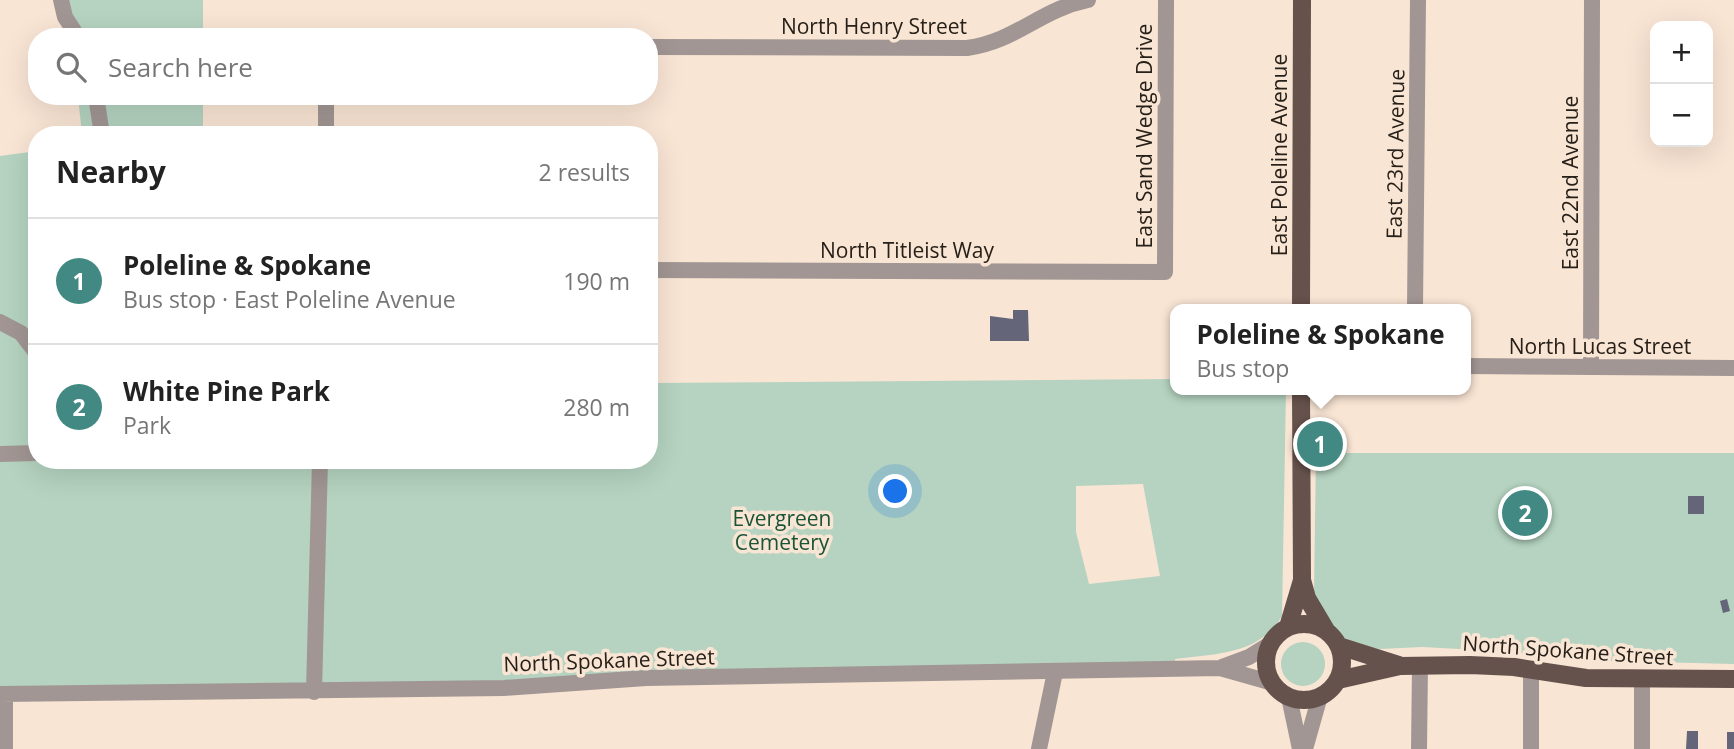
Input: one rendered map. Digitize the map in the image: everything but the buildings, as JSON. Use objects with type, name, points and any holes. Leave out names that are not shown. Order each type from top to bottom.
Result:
[{"type":"main road","name":"East Poleline Avenue","points":[[1301,304],[1302,0]]},
{"type":"main road","points":[[1301,395],[1302,580],[1307,598],[1339,646],[1342,663],[1338,680],[1320,696],[1310,699],[1289,696],[1273,683],[1266,664],[1270,644],[1288,627],[1302,580]]},
{"type":"main road","points":[[1288,627],[1314,624],[1326,630]]},
{"type":"main road","name":"North Spokane Street","points":[[1339,646],[1400,666]]},
{"type":"main road","name":"North Spokane Street","points":[[1338,680],[1400,666],[1420,665],[1531,669],[1586,678],[1734,680]]},
{"type":"street","points":[[61,0],[65,17],[72,28]]},
{"type":"street","name":"North Henry Street","points":[[658,47],[967,48],[1002,40],[1054,8],[1088,0]]},
{"type":"street","name":"East Sand Wedge Drive","points":[[1165,272],[1166,0]]},
{"type":"street","name":"East 23rd Avenue","points":[[1416,304],[1418,0]]},
{"type":"street","name":"East 22nd Avenue","points":[[1591,366],[1592,0]]},
{"type":"street","points":[[97,105],[101,126]]},
{"type":"street","points":[[326,105],[326,126]]},
{"type":"street","name":"North Titleist Way","points":[[658,270],[1165,272]]},
{"type":"street","points":[[0,322],[21,333],[28,342]]},
{"type":"street","name":"North Lucas Street","points":[[1471,366],[1734,368]]},
{"type":"street","points":[[0,454],[28,453]]},
{"type":"street","points":[[314,692],[320,469]]},
{"type":"street","name":"North Spokane Street","points":[[1220,668],[1249,657],[1270,644]]},
{"type":"street","points":[[1419,749],[1420,665]]},
{"type":"street","name":"North Spokane Street","points":[[2,694],[504,688],[646,678],[1220,668],[1246,673],[1273,683]]},
{"type":"street","points":[[1531,669],[1531,749]]},
{"type":"street","points":[[1039,749],[1055,672]]},
{"type":"street","points":[[1642,680],[1642,749]]},
{"type":"street","points":[[2,694],[5,749]]},
{"type":"street","points":[[1289,696],[1303,749]]},
{"type":"street","points":[[1303,749],[1320,696]]},
{"type":"green space","points":[[58,0],[203,0],[203,28],[66,28]]},
{"type":"green space","points":[[79,105],[203,105],[203,126],[81,126]]},
{"type":"green space","name":"Evergreen Cemetery","points":[[28,152],[28,469],[658,469],[658,383],[1170,379],[1170,395],[1286,395],[1282,616],[1273,629],[1249,645],[1220,653],[1175,659],[1175,668],[0,694],[0,156]],"holes":[[[1143,484],[1160,576],[1089,584],[1076,532],[1076,486]]]},
{"type":"green space","points":[[1316,453],[1734,453],[1734,664],[1571,660],[1516,652],[1422,647],[1380,649],[1359,647],[1341,638],[1322,616],[1314,592]]},
{"type":"green space","points":[[1303,642],[1319,648],[1325,664],[1319,680],[1303,686],[1287,680],[1281,664],[1287,648]]},
{"type":"place","name":"Poleline & Spokane","points":[[1320,444]]},
{"type":"place","name":"White Pine Park","points":[[1525,513]]}]
